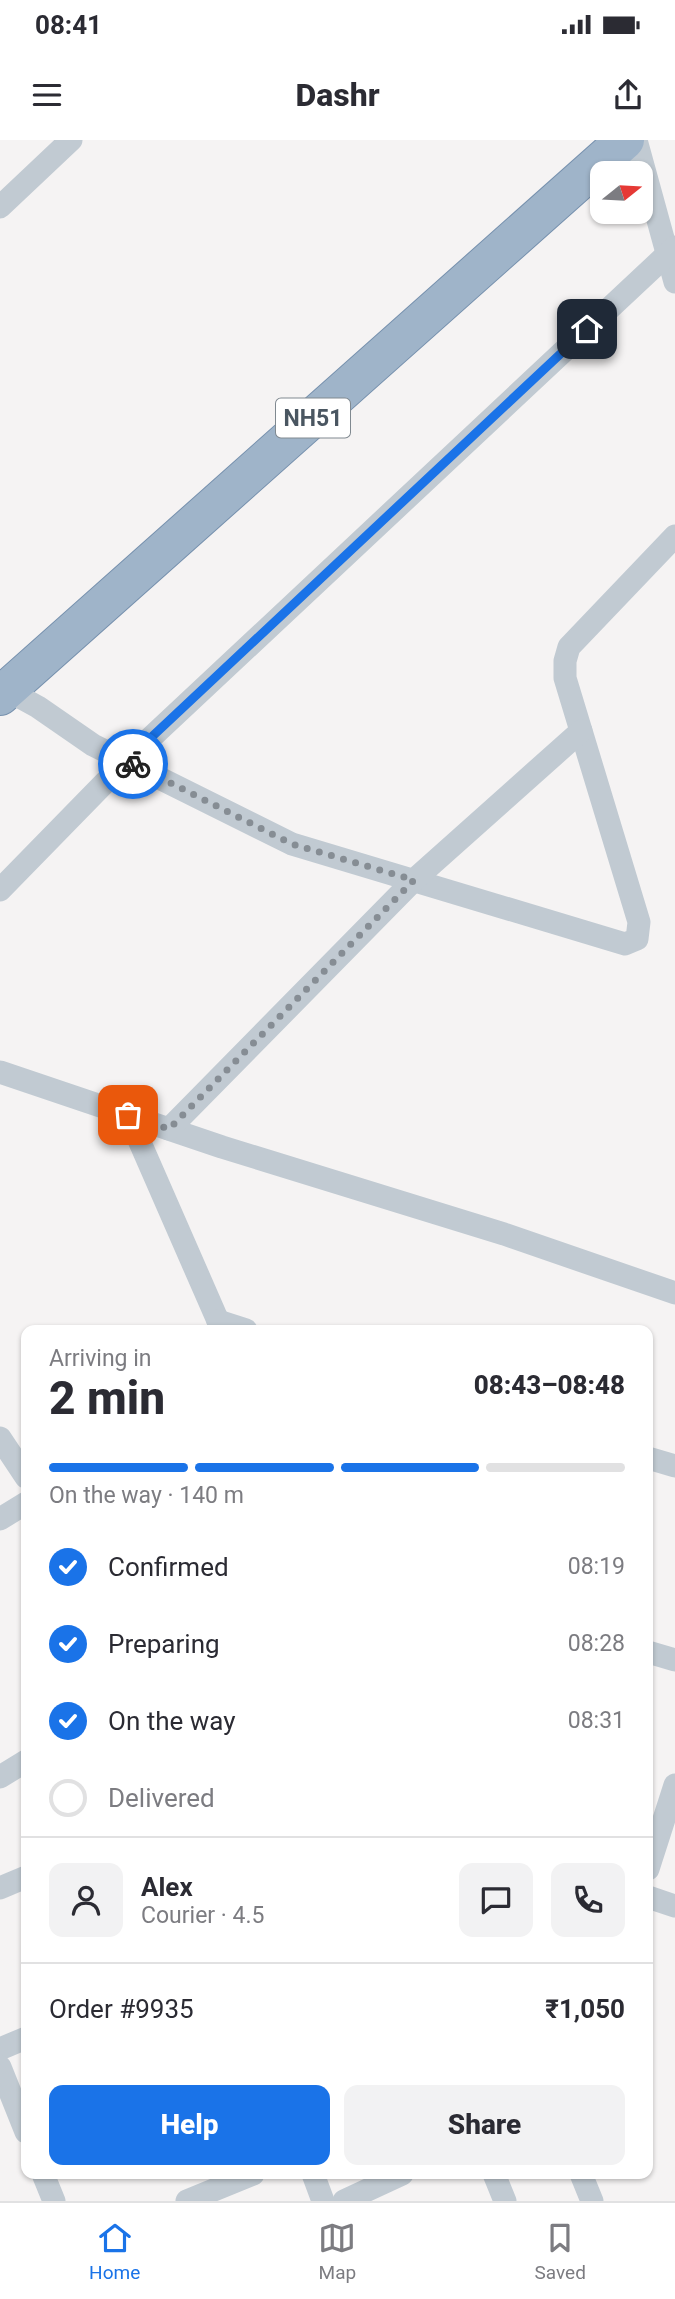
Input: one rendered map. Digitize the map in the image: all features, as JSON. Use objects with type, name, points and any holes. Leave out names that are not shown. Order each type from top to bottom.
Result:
[{"type":"highway","name":"NH51","points":[[3,693],[625,140]]},
{"type":"street","points":[[0,207],[71,140]]},
{"type":"street","points":[[635,140],[671,250],[675,282]]},
{"type":"street","points":[[0,890],[126,761],[671,250]]},
{"type":"street","points":[[3,693],[38,707],[93,745],[292,844],[625,944],[637,939],[639,922],[565,678],[565,660],[569,647],[675,536]]},
{"type":"street","points":[[169,1129],[414,880],[581,732]]},
{"type":"street","points":[[0,1072],[169,1129],[504,1234],[675,1293]]},
{"type":"street","points":[[128,1115],[220,1325]]},
{"type":"street","points":[[0,1438],[21,1470]]},
{"type":"street","points":[[653,1459],[675,1466]]},
{"type":"street","points":[[0,1519],[21,1506]]},
{"type":"street","points":[[653,1653],[675,1660]]},
{"type":"street","points":[[0,1777],[21,1764]]},
{"type":"street","points":[[653,1853],[675,1785]]},
{"type":"street","points":[[0,1888],[21,1879]]},
{"type":"street","points":[[653,1899],[675,1906]]},
{"type":"street","points":[[0,2049],[21,2040]]},
{"type":"street","points":[[0,2067],[15,2122]]},
{"type":"street","points":[[49,2179],[54,2201]]},
{"type":"street","points":[[187,2201],[241,2179]]},
{"type":"street","points":[[315,2179],[323,2201]]},
{"type":"street","points":[[344,2201],[391,2179]]},
{"type":"street","points":[[496,2179],[505,2201]]},
{"type":"street","points":[[583,2179],[592,2201]]},
{"type":"way so far","points":[[128,1115],[169,1129],[414,880],[292,844],[133,764]]},
{"type":"route","points":[[133,764],[126,761],[587,329]]}]
